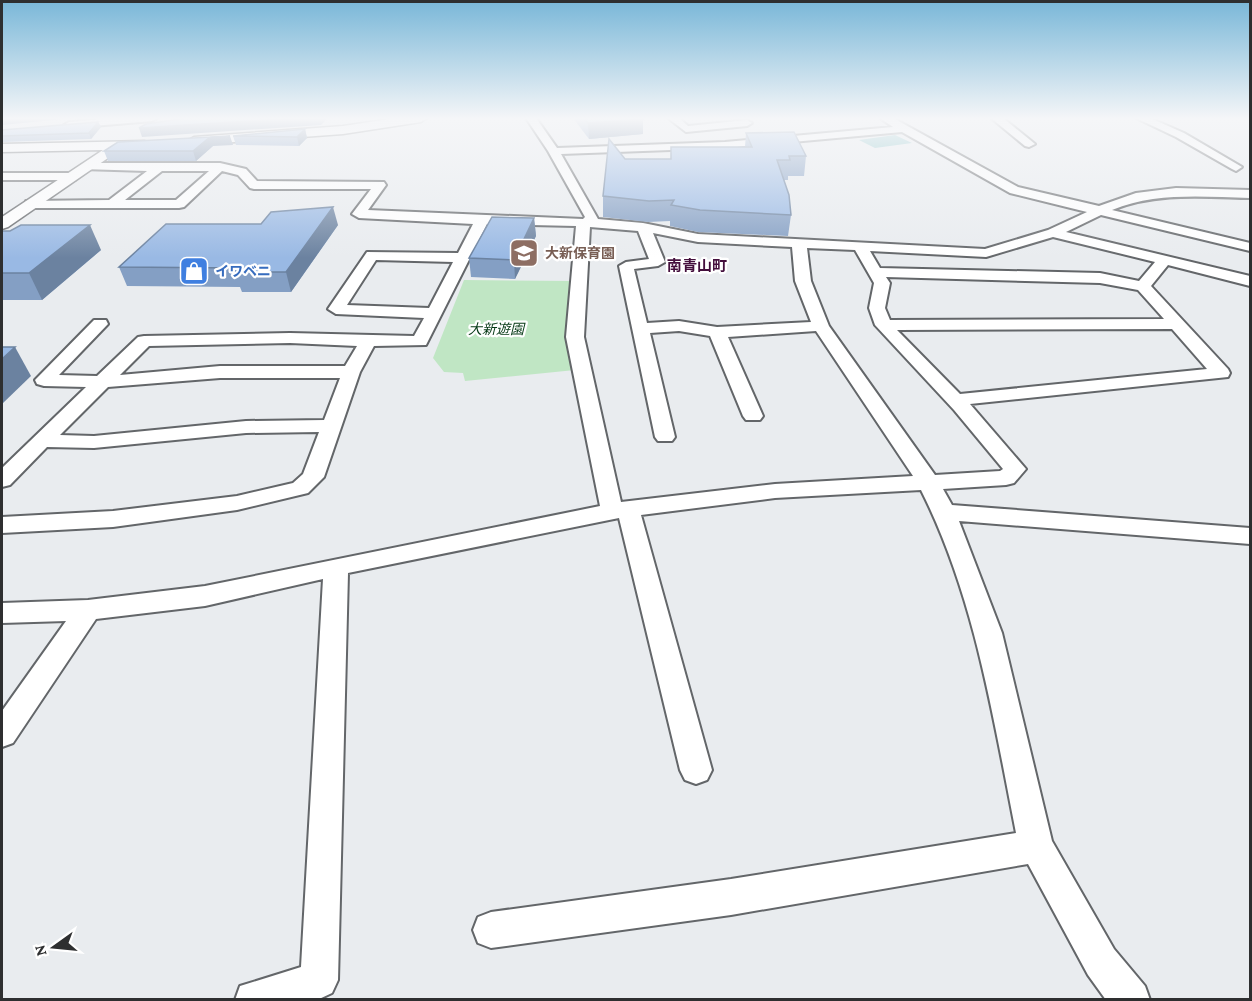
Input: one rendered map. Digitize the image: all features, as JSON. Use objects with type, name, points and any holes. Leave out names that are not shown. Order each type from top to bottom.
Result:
[{"type":"street","points":[[4,220],[89,165]]},
{"type":"street","points":[[562,165],[592,218],[582,227],[575,337],[620,511],[696,770]]},
{"type":"street","points":[[968,165],[1014,190],[1251,247]]},
{"type":"street","points":[[1232,165],[1236,167]]},
{"type":"street","points":[[86,167],[220,167],[242,171],[254,185],[380,185],[359,214],[585,222],[643,227],[698,238],[986,253],[1053,233],[1136,197],[1176,192],[1251,194]]},
{"type":"street","points":[[112,204],[159,167]]},
{"type":"street","points":[[31,204],[179,204],[220,167]]},
{"type":"street","points":[[2,177],[72,177]]},
{"type":"street","points":[[2,480],[144,341],[290,338],[420,341],[482,220]]},
{"type":"street","points":[[643,227],[658,262],[626,266],[665,436]]},
{"type":"street","points":[[1053,233],[1251,281]]},
{"type":"street","points":[[799,243],[803,281],[821,326],[928,483],[944,512],[989,633],[1036,846],[1101,962],[1131,999]]},
{"type":"street","points":[[2,613],[88,610],[205,596],[336,567],[620,511],[775,491],[1006,478],[1015,469],[955,400],[883,325],[877,308],[882,283],[860,246]]},
{"type":"street","points":[[986,253],[999,275]]},
{"type":"street","points":[[434,313],[336,309],[372,255],[463,258]]},
{"type":"street","points":[[1143,286],[1165,259]]},
{"type":"street","points":[[876,272],[1100,278],[1143,286],[1221,373],[955,400]]},
{"type":"street","points":[[100,324],[44,380],[103,382],[220,372],[351,372]]},
{"type":"street","points":[[883,325],[1177,324]]},
{"type":"street","points":[[641,329],[679,326],[717,332],[821,326]]},
{"type":"street","points":[[717,332],[753,416]]},
{"type":"street","points":[[2,525],[113,519],[237,504],[300,488],[313,477],[351,372],[368,341]]},
{"type":"street","points":[[43,441],[94,442],[246,427],[331,426]]},
{"type":"street","points":[[944,512],[1251,536]]},
{"type":"street","points":[[254,999],[320,980],[336,567]]},
{"type":"street","points":[[2,734],[88,610]]},
{"type":"street","points":[[491,930],[730,897],[1036,846]]},
{"type":"green space","name":"大新遊園","points":[[464,280],[574,281],[575,370],[465,381],[463,373],[444,372],[433,358]]},
{"type":"building","points":[[606,165],[779,165],[789,195],[791,215],[700,210],[671,205],[674,200],[649,201],[603,196]]},
{"type":"building","points":[[333,207],[286,272],[236,272],[240,268],[119,267],[166,224],[261,224],[271,212]]},
{"type":"building","points":[[492,217],[534,218],[514,260],[469,258]]},
{"type":"building","points":[[21,225],[90,225],[29,273],[2,273],[2,231],[10,231]]},
{"type":"building","points":[[2,347],[15,347],[2,359]]},
{"type":"place","name":"大新保育園","points":[[524,253]]},
{"type":"place","name":"イワベニ","points":[[194,271]]},
{"type":"district","name":"南青山町","points":[[697,266]]}]
